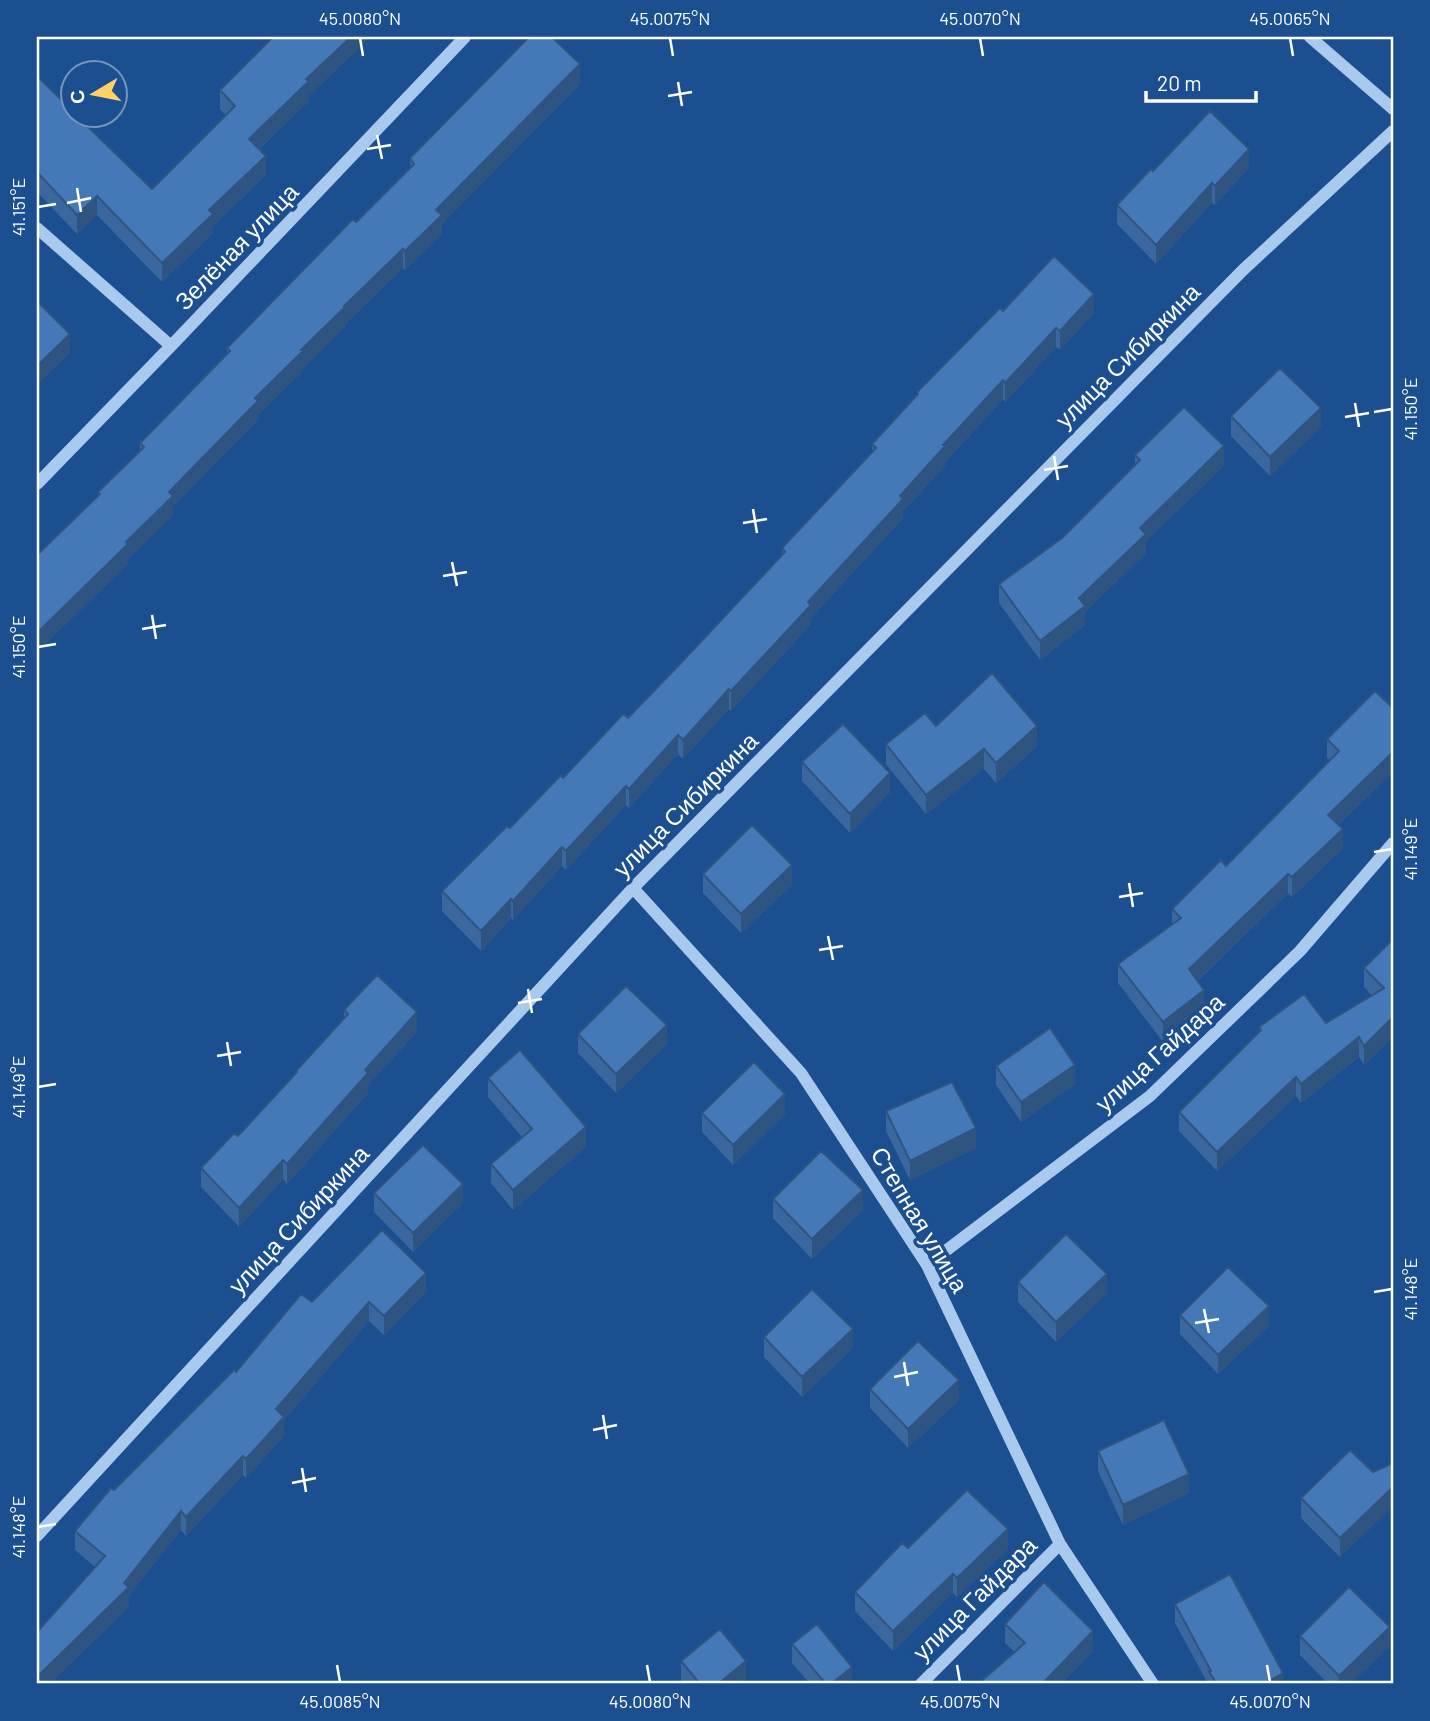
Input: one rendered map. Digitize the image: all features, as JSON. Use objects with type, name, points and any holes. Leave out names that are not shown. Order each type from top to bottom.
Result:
[{"type":"street","name":"Зелёная улица","points":[[37,484],[465,37]]},
{"type":"street","points":[[1310,37],[1393,109]]},
{"type":"street","name":"улица Сибиркина","points":[[37,1536],[633,888],[1243,270],[1393,131]]},
{"type":"street","points":[[37,228],[171,346]]},
{"type":"street","name":"улица Гайдара","points":[[927,1265],[1150,1096],[1300,951],[1393,843]]},
{"type":"street","name":"Степная улица","points":[[633,888],[801,1073],[927,1265],[1060,1544],[1153,1684]]},
{"type":"street","name":"улица Гайдара","points":[[921,1684],[1060,1544]]},
{"type":"building","points":[[273,37],[351,37],[306,79],[309,81],[249,139],[266,156],[209,210],[213,214],[162,263],[97,196],[77,215],[37,172],[37,76],[60,98],[60,130],[91,130],[152,189],[235,106],[220,90]]},
{"type":"building","points":[[529,37],[552,37],[580,64],[436,210],[442,215],[344,306],[255,398],[258,401],[169,492],[173,496],[37,633],[37,555],[144,447],[140,443],[230,351],[227,348],[353,219],[356,222],[414,164],[410,158]]},
{"type":"building","points":[[1210,111],[1249,149],[1215,186],[1212,183],[1156,245],[1117,205]]},
{"type":"building","points":[[1054,256],[1094,294],[1060,331],[1056,328],[1005,383],[1003,380],[943,445],[945,446],[900,496],[903,499],[808,602],[811,605],[731,691],[729,689],[683,740],[678,735],[629,789],[626,786],[566,851],[562,847],[513,901],[511,899],[481,931],[442,891],[507,826],[510,828],[561,775],[563,778],[623,714],[628,718],[785,552],[782,548],[876,448],[872,444],[917,392],[1000,308],[1003,311]]},
{"type":"building","points":[[37,301],[70,334],[37,366]]},
{"type":"building","points":[[1280,368],[1321,408],[1270,457],[1231,416]]},
{"type":"building","points":[[1184,407],[1224,446],[1140,528],[1146,534],[1079,598],[1085,606],[1040,641],[999,584],[1062,538],[1140,460],[1135,455]]},
{"type":"building","points":[[992,673],[1037,726],[996,763],[984,749],[926,795],[886,744],[925,713],[936,726]]},
{"type":"building","points":[[1375,691],[1393,708],[1393,752],[1328,815],[1343,829],[1292,877],[1288,874],[1189,969],[1204,990],[1163,1022],[1118,964],[1181,918],[1172,909],[1221,860],[1226,866],[1339,751],[1327,739]]},
{"type":"building","points":[[843,724],[890,773],[850,814],[802,762]]},
{"type":"building","points":[[752,825],[792,865],[741,914],[703,874]]},
{"type":"building","points":[[1393,939],[1393,1017],[1364,1046],[1359,1037],[1301,1084],[1296,1077],[1217,1152],[1179,1112],[1261,1030],[1259,1027],[1304,994],[1326,1023],[1384,988],[1364,968]]},
{"type":"building","points":[[377,975],[417,1012],[365,1070],[368,1073],[287,1164],[283,1160],[239,1208],[201,1168],[234,1133],[238,1136],[297,1072],[348,1014],[344,1010]]},
{"type":"building","points":[[626,986],[667,1025],[616,1074],[578,1034]]},
{"type":"building","points":[[1050,1028],[1075,1065],[1021,1102],[996,1066]]},
{"type":"building","points":[[520,1050],[586,1127],[513,1190],[491,1164],[532,1129],[488,1078]]},
{"type":"building","points":[[754,1062],[785,1094],[733,1145],[702,1113]]},
{"type":"building","points":[[952,1082],[976,1128],[910,1161],[886,1111]]},
{"type":"building","points":[[423,1145],[463,1184],[413,1233],[374,1193]]},
{"type":"building","points":[[821,1151],[863,1190],[812,1239],[773,1199]]},
{"type":"building","points":[[382,1230],[426,1273],[384,1316],[369,1302],[276,1409],[284,1417],[246,1459],[243,1456],[186,1517],[181,1511],[124,1583],[129,1587],[37,1677],[37,1632],[105,1556],[75,1531],[111,1488],[114,1490],[234,1370],[236,1372],[301,1294],[312,1302]]},
{"type":"building","points":[[1066,1234],[1107,1274],[1056,1322],[1018,1282]]},
{"type":"building","points":[[1228,1267],[1269,1306],[1218,1355],[1180,1315]]},
{"type":"building","points":[[812,1289],[853,1329],[802,1377],[764,1337]]},
{"type":"building","points":[[918,1341],[959,1380],[908,1429],[870,1389]]},
{"type":"building","points":[[1164,1420],[1189,1474],[1123,1505],[1098,1451]]},
{"type":"building","points":[[1350,1450],[1373,1472],[1393,1463],[1393,1487],[1340,1538],[1301,1498]]},
{"type":"building","points":[[967,1490],[1008,1529],[957,1578],[953,1574],[893,1631],[855,1592],[902,1543],[908,1548]]},
{"type":"building","points":[[1230,1574],[1283,1673],[1264,1684],[1217,1684],[1175,1604]]},
{"type":"building","points":[[1044,1582],[1093,1631],[1042,1684],[978,1684],[1025,1643],[1005,1624]]},
{"type":"building","points":[[1349,1587],[1390,1627],[1339,1676],[1300,1636]]},
{"type":"building","points":[[817,1624],[852,1667],[831,1684],[826,1684],[792,1644]]},
{"type":"building","points":[[720,1629],[746,1661],[718,1684],[700,1684],[681,1661]]}]
